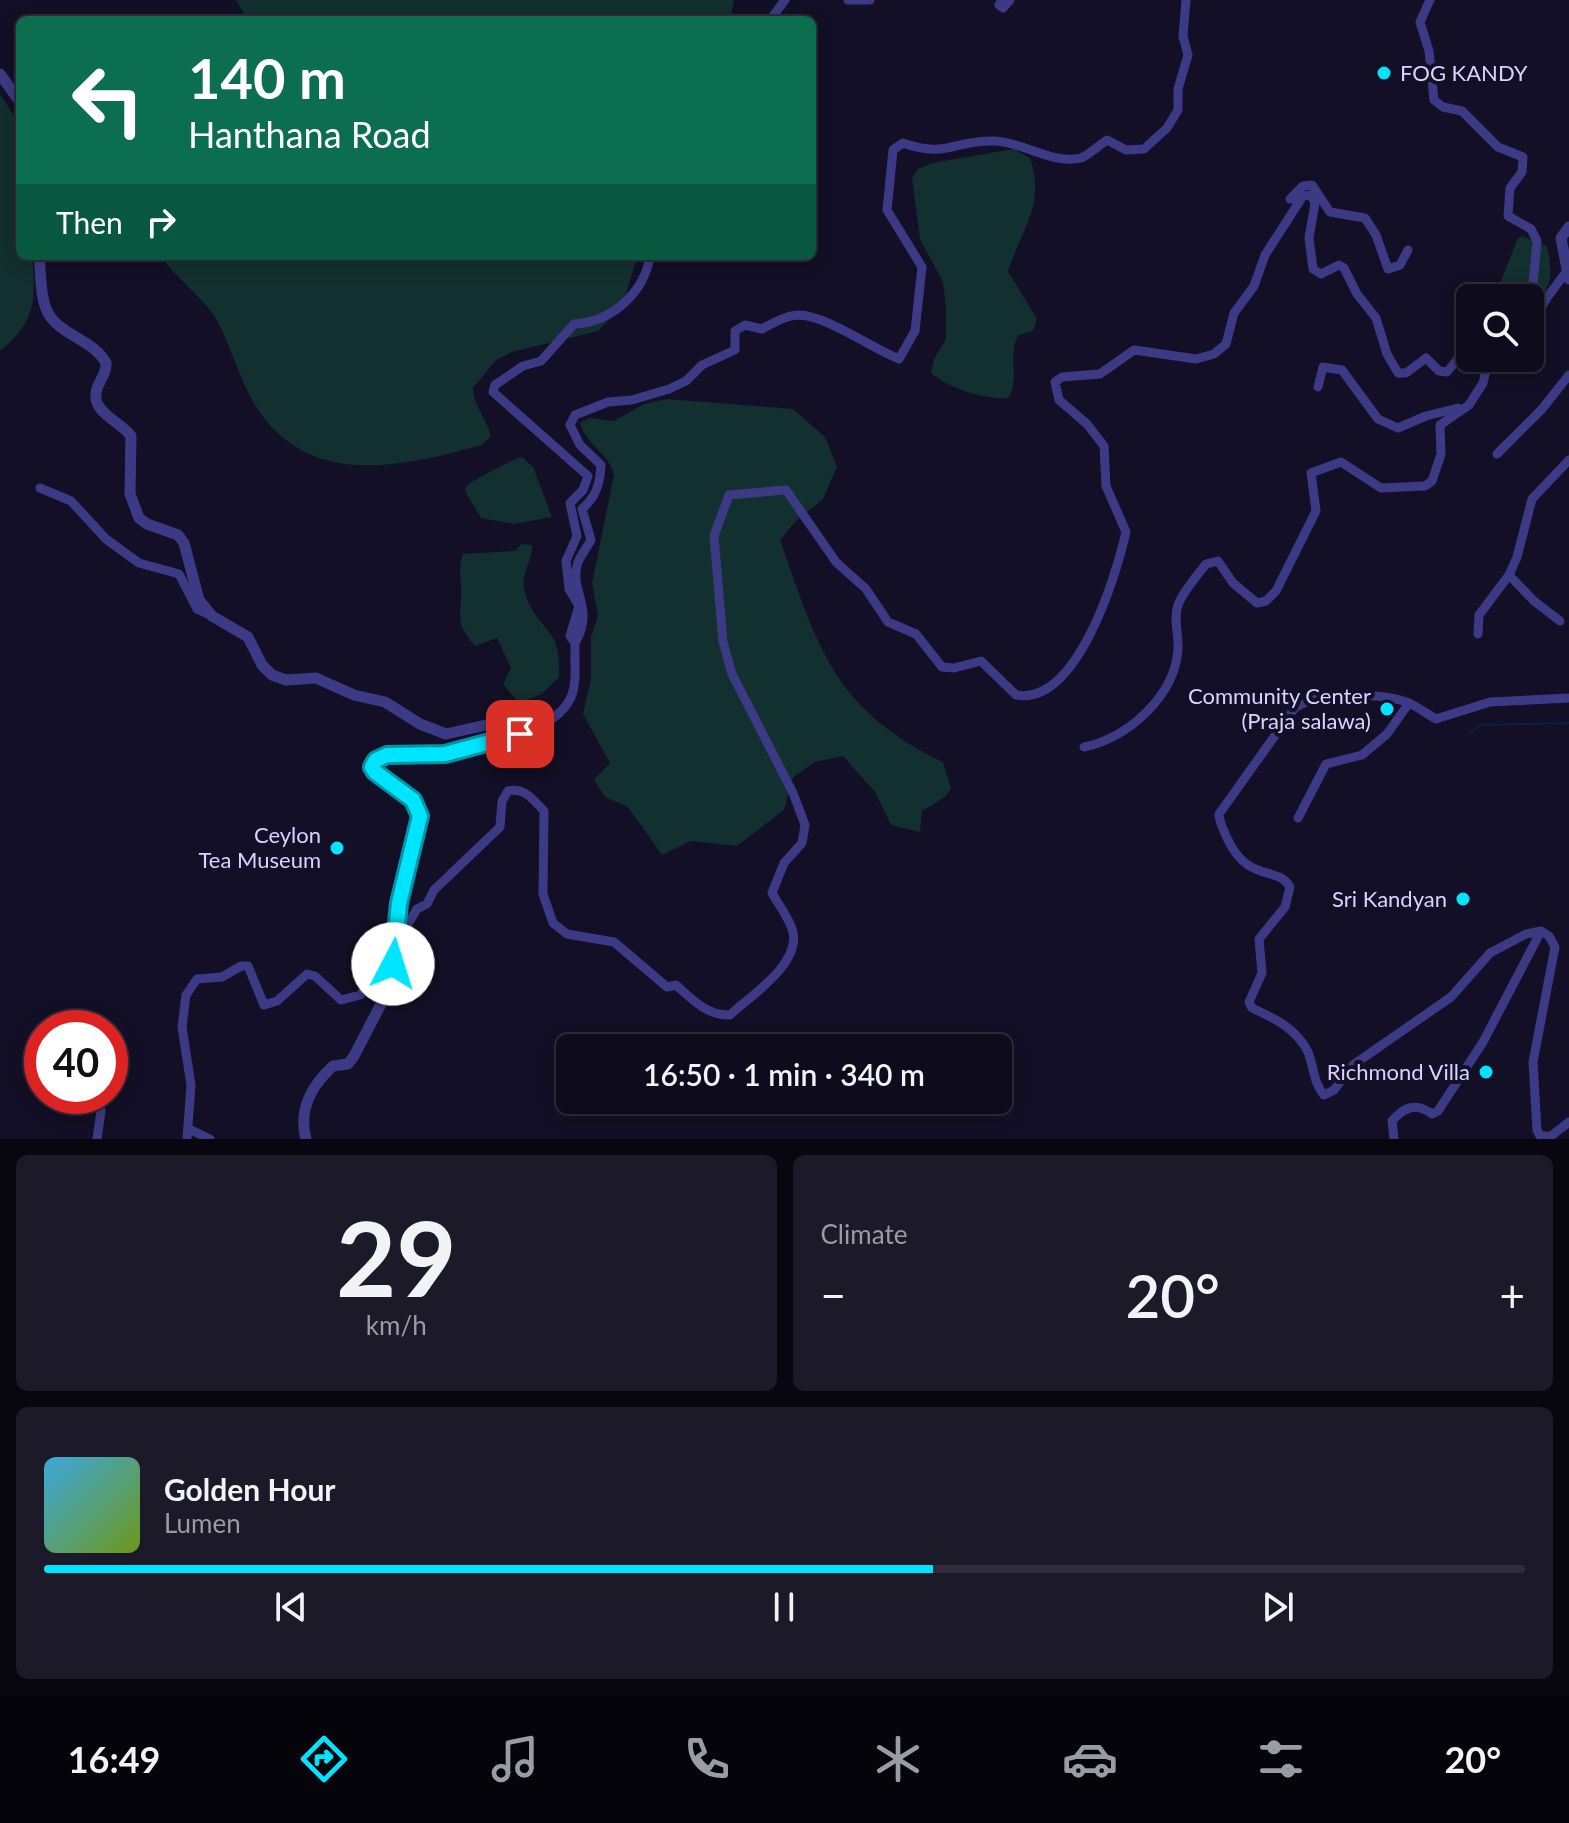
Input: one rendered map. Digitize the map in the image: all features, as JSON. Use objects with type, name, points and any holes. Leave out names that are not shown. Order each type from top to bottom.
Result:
[{"type":"street","points":[[848,0],[870,0]]},
{"type":"street","points":[[1002,0],[999,5],[1003,8],[1010,0]]},
{"type":"street","points":[[306,1139],[303,1129],[308,1096],[333,1066],[348,1064],[354,1056],[393,981],[393,947],[420,816],[413,800],[375,772],[372,767],[376,760],[387,755],[445,754],[503,740],[545,724],[566,710],[574,691],[575,643],[585,610],[578,590],[577,565],[591,540],[582,509],[592,501],[600,482],[601,465],[580,445],[570,425],[575,415],[608,402],[632,400],[669,389],[686,381],[702,365],[735,350],[735,331],[745,325],[762,329],[791,317],[818,319],[899,359],[915,331],[922,267],[887,210],[893,150],[903,143],[937,152],[995,141],[1021,144],[1062,159],[1082,158],[1107,140],[1126,150],[1144,149],[1167,128],[1178,110],[1178,89],[1188,55],[1183,36],[1186,0]]},
{"type":"street","points":[[1430,0],[1420,22],[1429,51],[1434,100],[1443,107],[1462,111],[1498,147],[1523,157],[1522,172],[1510,188],[1508,216],[1531,229],[1537,241],[1533,284]]},
{"type":"street","points":[[0,74],[16,96]]},
{"type":"street","points":[[1408,250],[1400,265],[1388,269],[1376,235],[1365,218],[1330,212],[1312,185],[1303,186],[1290,199],[1311,195],[1315,203],[1309,238],[1313,269],[1321,274],[1339,265],[1344,268],[1357,294],[1376,318],[1387,354],[1398,373],[1406,373],[1426,358],[1439,371],[1447,372],[1456,361]]},
{"type":"street","points":[[210,1139],[188,1134],[191,1085],[182,1027],[186,995],[197,979],[222,977],[241,966],[248,966],[264,1005],[277,1001],[307,974],[315,976],[341,1000],[360,995],[379,973],[417,909],[427,904],[434,890],[500,827],[502,801],[508,791],[516,789],[526,792],[544,811],[543,894],[553,923],[567,934],[614,942],[667,987],[676,985],[704,1009],[719,1016],[730,1015],[785,963],[792,949],[793,932],[772,893],[784,863],[802,843],[805,825],[793,793],[743,700],[723,642],[714,536],[729,495],[786,490],[836,562],[866,589],[888,622],[916,634],[942,667],[954,668],[981,661],[1016,695],[1030,695],[1047,687],[1079,655],[1099,621],[1126,532],[1106,486],[1104,446],[1087,424],[1059,400],[1055,382],[1062,377],[1100,374],[1134,350],[1196,359],[1214,354],[1226,344],[1234,313],[1254,286],[1265,255],[1299,199]]},
{"type":"street","points":[[1544,303],[1568,275],[1561,238],[1569,227]]},
{"type":"street","points":[[40,260],[46,309],[51,317],[95,348],[106,363],[107,370],[96,391],[96,401],[99,409],[131,436],[130,494],[134,508],[147,524],[178,535],[184,543],[199,600],[212,616]]},
{"type":"street","points":[[575,643],[570,636],[579,606],[569,589],[566,561],[577,536],[570,503],[583,490],[588,476],[493,392],[495,385],[514,372],[541,361],[574,324],[596,323],[629,300],[648,268],[649,260]]},
{"type":"street","points":[[1318,387],[1323,367],[1342,370],[1378,419],[1398,428],[1426,416],[1469,405]]},
{"type":"street","points":[[1084,747],[1101,744],[1132,726],[1142,718],[1165,685],[1178,652],[1178,602],[1206,564],[1218,561],[1233,583],[1252,600],[1266,601],[1276,591],[1316,511],[1311,473],[1345,463],[1369,483],[1381,488],[1425,486],[1432,481],[1441,454],[1440,425],[1469,405],[1483,383],[1486,372]]},
{"type":"street","points":[[1497,454],[1542,409],[1569,375]]},
{"type":"street","points":[[1478,634],[1479,615],[1509,575],[1532,499],[1569,460]]},
{"type":"street","points":[[40,488],[71,501],[106,539],[139,563],[179,574],[197,609],[248,637],[262,665],[272,675],[286,680],[316,678],[354,695],[385,702],[420,724],[446,734],[540,713],[545,713],[545,724]]},
{"type":"street","points":[[1509,575],[1534,601],[1560,621]]},
{"type":"street","points":[[1569,698],[1521,698],[1490,702],[1456,716],[1436,719],[1409,703],[1387,697],[1319,697],[1305,701],[1294,709],[1219,814],[1237,859],[1252,870],[1282,878],[1290,887],[1285,907],[1259,939],[1262,973],[1249,1002],[1252,1008],[1283,1022],[1296,1035],[1307,1052],[1317,1087],[1327,1096],[1353,1065],[1451,997],[1481,961],[1526,934],[1541,931],[1549,936],[1555,947],[1533,1062],[1538,1133],[1551,1136],[1569,1122]]},
{"type":"street","points":[[1298,818],[1326,764],[1362,755],[1387,734],[1409,703]]},
{"type":"street","points":[[1394,1139],[1392,1121],[1401,1110],[1422,1107],[1432,1114],[1438,1111],[1483,1042],[1541,931]]},
{"type":"street","points":[[97,1139],[101,1114]]},
{"type":"green space","points":[[236,0],[734,0],[731,16],[246,16]]},
{"type":"green space","points":[[0,94],[16,119],[16,260],[32,260],[34,285],[27,320],[0,351]]},
{"type":"green space","points":[[1014,149],[1030,158],[1035,189],[1030,216],[1008,271],[1037,319],[1033,331],[1018,335],[1011,391],[1008,398],[999,398],[957,388],[931,373],[934,359],[946,339],[946,308],[943,282],[920,239],[912,178],[918,169],[932,163]]},
{"type":"green space","points":[[1522,236],[1547,246],[1550,268],[1544,292],[1544,284],[1500,284],[1518,238]]},
{"type":"green space","points":[[164,260],[636,260],[623,305],[598,331],[512,352],[496,360],[473,388],[491,436],[482,445],[420,460],[358,465],[329,461],[301,450],[277,432],[249,395],[211,312]]},
{"type":"green space","points":[[667,399],[793,409],[825,437],[837,467],[823,499],[796,521],[780,540],[819,643],[853,697],[876,720],[906,742],[943,762],[951,788],[945,797],[922,811],[920,832],[891,825],[875,792],[843,756],[815,762],[793,777],[784,810],[737,846],[691,841],[662,855],[628,807],[605,797],[594,780],[610,763],[583,714],[591,679],[591,637],[598,616],[592,583],[614,475],[580,423],[589,418],[614,421],[644,404]]},
{"type":"green space","points":[[522,457],[533,467],[552,517],[514,524],[481,518],[465,491],[467,485]]},
{"type":"green space","points":[[521,544],[532,545],[525,574],[525,593],[557,647],[559,677],[542,694],[519,703],[503,684],[511,668],[497,638],[475,646],[463,629],[460,570],[463,554],[515,551]]},
{"type":"waterway","points":[[1470,733],[1481,725],[1569,723]]},
{"type":"place","name":"FOG KANDY","points":[[1384,73]]},
{"type":"place","name":"Community Center (Praja salawa)","points":[[1387,709]]},
{"type":"place","name":"Ceylon Tea Museum","points":[[337,848]]},
{"type":"place","name":"Sri Kandyan","points":[[1463,899]]},
{"type":"place","name":"Richmond Villa","points":[[1486,1072]]},
{"type":"route","points":[[393,964],[399,903],[420,816],[413,800],[372,767],[376,760],[387,755],[445,754],[520,734]]}]
